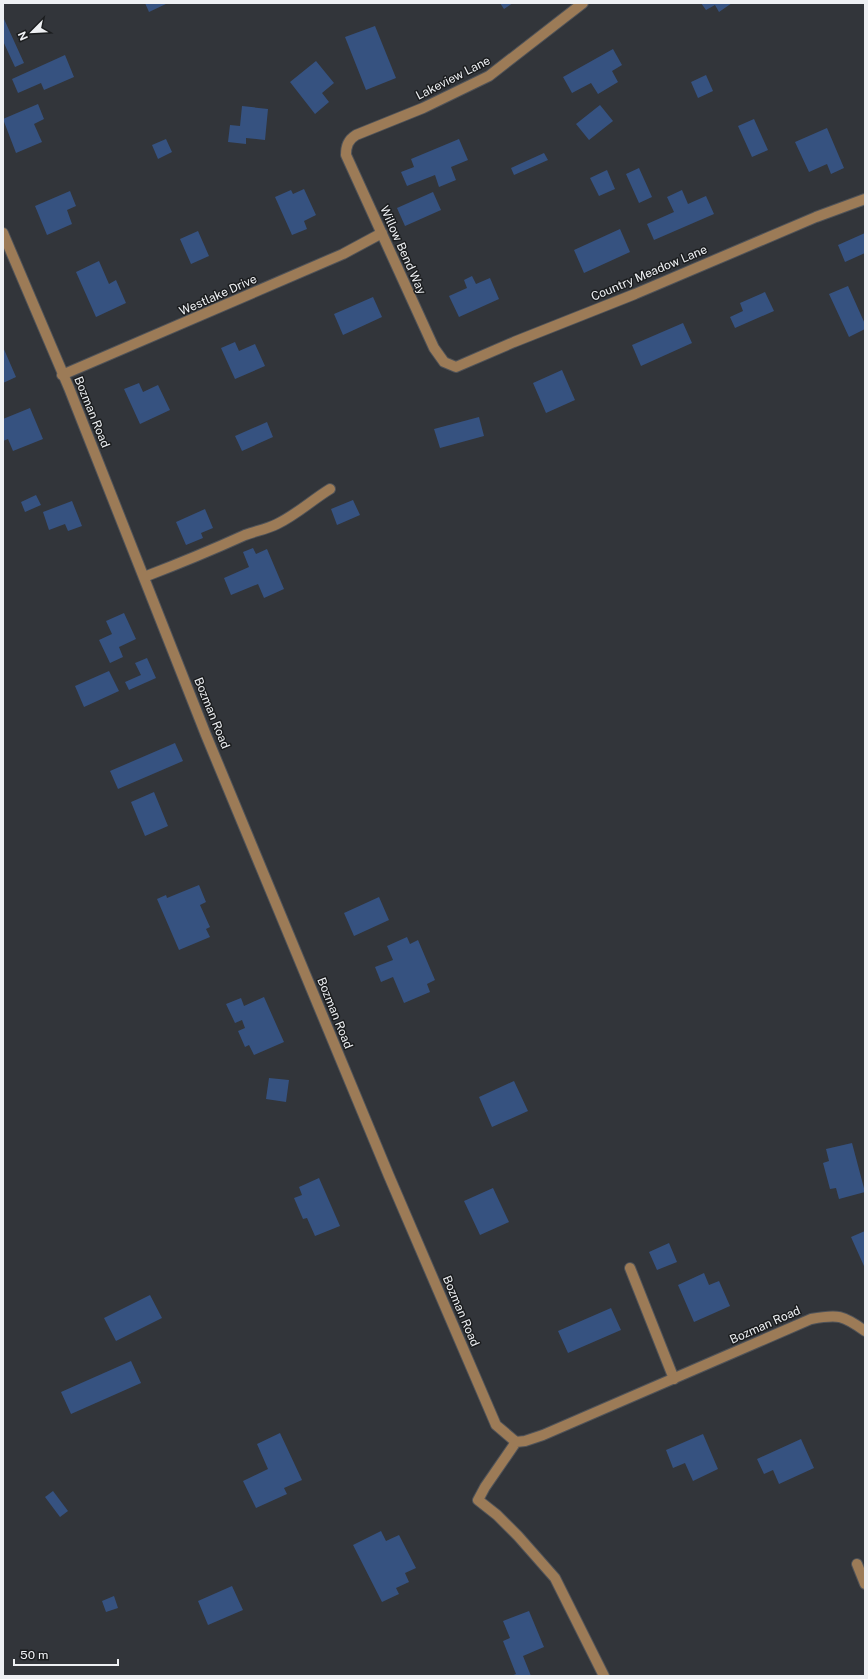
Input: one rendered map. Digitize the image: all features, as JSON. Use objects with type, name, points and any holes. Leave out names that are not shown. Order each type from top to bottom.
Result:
[{"type":"street","name":"Lakeview Lane","points":[[346,146],[350,138],[356,135],[423,108],[489,76],[584,3]]},
{"type":"street","name":"Willow Bend Way","points":[[346,146],[346,155],[434,348],[444,362]]},
{"type":"street","name":"Country Meadow Lane","points":[[444,362],[456,367],[514,342],[635,294],[816,217],[865,199]]},
{"type":"street","name":"Bozman Road","points":[[3,233],[144,577],[206,735],[389,1176],[496,1425],[516,1442],[525,1441],[543,1435],[811,1318],[832,1315],[843,1317],[865,1331]]},
{"type":"street","name":"Westlake Drive","points":[[62,375],[119,352],[344,254],[382,233]]},
{"type":"street","points":[[144,577],[195,558],[247,534],[276,525],[294,515],[314,499],[330,489]]},
{"type":"street","points":[[630,1268],[674,1379]]},
{"type":"street","points":[[516,1442],[485,1487],[478,1500],[518,1536],[555,1578],[604,1676]]},
{"type":"street","points":[[857,1564],[865,1584]]},
{"type":"building","points":[[145,3],[168,3],[149,12]]},
{"type":"building","points":[[500,3],[513,3],[504,9]]},
{"type":"building","points":[[701,3],[732,3],[719,12],[715,5],[706,10]]},
{"type":"building","points":[[4,19],[24,63],[15,67],[3,41]]},
{"type":"building","points":[[375,26],[396,78],[366,90],[345,37]]},
{"type":"building","points":[[613,49],[622,65],[612,71],[618,82],[598,94],[591,83],[572,93],[563,77]]},
{"type":"building","points":[[65,55],[74,77],[44,90],[41,83],[18,93],[12,79]]},
{"type":"building","points":[[316,61],[334,83],[322,93],[329,102],[315,114],[290,82]]},
{"type":"building","points":[[706,75],[713,91],[698,98],[691,82]]},
{"type":"building","points":[[38,104],[44,119],[34,124],[42,142],[16,153],[3,119]]},
{"type":"building","points":[[600,105],[613,121],[589,140],[576,124]]},
{"type":"building","points":[[242,106],[268,109],[265,140],[246,138],[246,144],[228,142],[230,125],[240,126]]},
{"type":"building","points":[[754,119],[768,150],[752,157],[738,126]]},
{"type":"building","points":[[827,128],[844,168],[831,174],[827,164],[809,172],[795,142]]},
{"type":"building","points":[[166,139],[172,152],[158,159],[152,145]]},
{"type":"building","points":[[459,139],[468,160],[451,167],[456,180],[439,187],[435,175],[407,186],[401,172],[414,167],[411,159]]},
{"type":"building","points":[[544,153],[548,160],[514,175],[511,168]]},
{"type":"building","points":[[639,168],[652,197],[639,203],[626,174]]},
{"type":"building","points":[[607,170],[615,189],[599,196],[590,178]]},
{"type":"building","points":[[304,189],[316,215],[304,221],[307,229],[292,235],[275,197],[291,190],[293,194]]},
{"type":"building","points":[[682,190],[688,204],[706,196],[714,214],[654,240],[647,224],[674,212],[667,197]]},
{"type":"building","points":[[70,191],[76,206],[67,210],[72,224],[47,235],[35,206]]},
{"type":"building","points":[[433,192],[441,210],[405,226],[397,208]]},
{"type":"building","points":[[620,229],[630,252],[584,273],[574,250]]},
{"type":"building","points":[[198,231],[209,256],[191,264],[180,239]]},
{"type":"building","points":[[865,233],[865,253],[845,262],[838,245]]},
{"type":"building","points":[[99,261],[109,284],[116,280],[126,303],[96,317],[76,272]]},
{"type":"building","points":[[472,276],[476,284],[490,278],[499,299],[459,317],[449,296],[467,288],[464,280]]},
{"type":"building","points":[[848,286],[865,324],[865,329],[849,337],[829,294]]},
{"type":"building","points":[[765,292],[774,311],[735,328],[730,317],[743,311],[740,303]]},
{"type":"building","points":[[373,297],[382,317],[343,335],[334,314]]},
{"type":"building","points":[[683,323],[692,343],[641,366],[632,345]]},
{"type":"building","points":[[235,342],[239,351],[255,344],[265,366],[235,379],[221,348]]},
{"type":"building","points":[[3,347],[16,377],[3,383]]},
{"type":"building","points":[[562,370],[575,400],[546,413],[533,383]]},
{"type":"building","points":[[139,383],[143,392],[158,385],[170,410],[140,424],[124,389]]},
{"type":"building","points":[[30,408],[43,439],[13,451],[8,439],[3,441],[3,419]]},
{"type":"building","points":[[479,417],[484,436],[440,448],[434,429]]},
{"type":"building","points":[[267,422],[273,437],[242,451],[235,436]]},
{"type":"building","points":[[36,495],[41,505],[25,512],[21,502]]},
{"type":"building","points":[[353,500],[360,515],[337,525],[331,509]]},
{"type":"building","points":[[72,501],[82,526],[68,531],[65,524],[49,530],[43,512]]},
{"type":"building","points":[[205,509],[213,528],[201,533],[203,538],[186,545],[176,522]]},
{"type":"building","points":[[253,548],[256,554],[267,549],[284,589],[264,598],[258,584],[231,595],[224,578],[249,567],[243,552]]},
{"type":"building","points":[[124,613],[136,639],[119,647],[123,657],[110,663],[99,640],[112,634],[106,621]]},
{"type":"building","points":[[147,658],[156,678],[129,690],[125,682],[141,675],[135,663]]},
{"type":"building","points":[[109,671],[119,691],[84,707],[75,686]]},
{"type":"building","points":[[175,743],[183,761],[118,789],[110,771]]},
{"type":"building","points":[[154,792],[168,826],[145,836],[131,802]]},
{"type":"building","points":[[199,885],[206,902],[200,905],[210,927],[206,929],[210,937],[179,950],[157,899],[166,895],[167,898]]},
{"type":"building","points":[[379,897],[389,920],[354,936],[344,913]]},
{"type":"building","points":[[407,937],[410,944],[418,940],[435,980],[427,984],[430,992],[404,1003],[393,977],[381,982],[375,967],[393,960],[387,946]]},
{"type":"building","points":[[264,997],[284,1042],[254,1055],[249,1045],[245,1047],[238,1031],[245,1028],[242,1020],[235,1023],[226,1004],[241,998],[244,1006]]},
{"type":"building","points":[[269,1078],[289,1080],[286,1102],[266,1099]]},
{"type":"building","points":[[514,1081],[528,1111],[492,1127],[479,1097]]},
{"type":"building","points":[[852,1143],[865,1192],[839,1199],[836,1188],[830,1189],[823,1163],[829,1161],[826,1149]]},
{"type":"building","points":[[319,1178],[340,1226],[315,1236],[307,1218],[303,1219],[294,1198],[302,1195],[299,1187]]},
{"type":"building","points":[[493,1188],[509,1222],[480,1235],[464,1201]]},
{"type":"building","points":[[865,1231],[865,1265],[864,1266],[851,1237]]},
{"type":"building","points":[[669,1243],[677,1262],[657,1270],[649,1252]]},
{"type":"building","points":[[704,1273],[709,1285],[719,1281],[730,1306],[694,1322],[678,1285]]},
{"type":"building","points":[[150,1295],[162,1318],[116,1341],[104,1318]]},
{"type":"building","points":[[611,1308],[621,1330],[568,1353],[558,1331]]},
{"type":"building","points":[[131,1361],[141,1383],[71,1414],[61,1392]]},
{"type":"building","points":[[280,1433],[302,1480],[284,1488],[287,1494],[256,1508],[243,1481],[268,1469],[257,1444]]},
{"type":"building","points":[[703,1434],[718,1469],[693,1481],[685,1463],[673,1468],[666,1450]]},
{"type":"building","points":[[801,1439],[814,1468],[779,1484],[773,1470],[764,1474],[757,1459]]},
{"type":"building","points":[[53,1491],[68,1511],[60,1517],[45,1497]]},
{"type":"building","points":[[381,1531],[386,1541],[399,1535],[416,1568],[405,1573],[409,1582],[396,1588],[399,1594],[382,1602],[353,1545]]},
{"type":"building","points":[[232,1586],[243,1610],[208,1625],[198,1601]]},
{"type":"building","points":[[114,1596],[118,1608],[106,1612],[102,1601]]},
{"type":"building","points":[[529,1611],[544,1647],[523,1656],[531,1676],[511,1676],[516,1674],[503,1641],[510,1638],[503,1621]]}]
